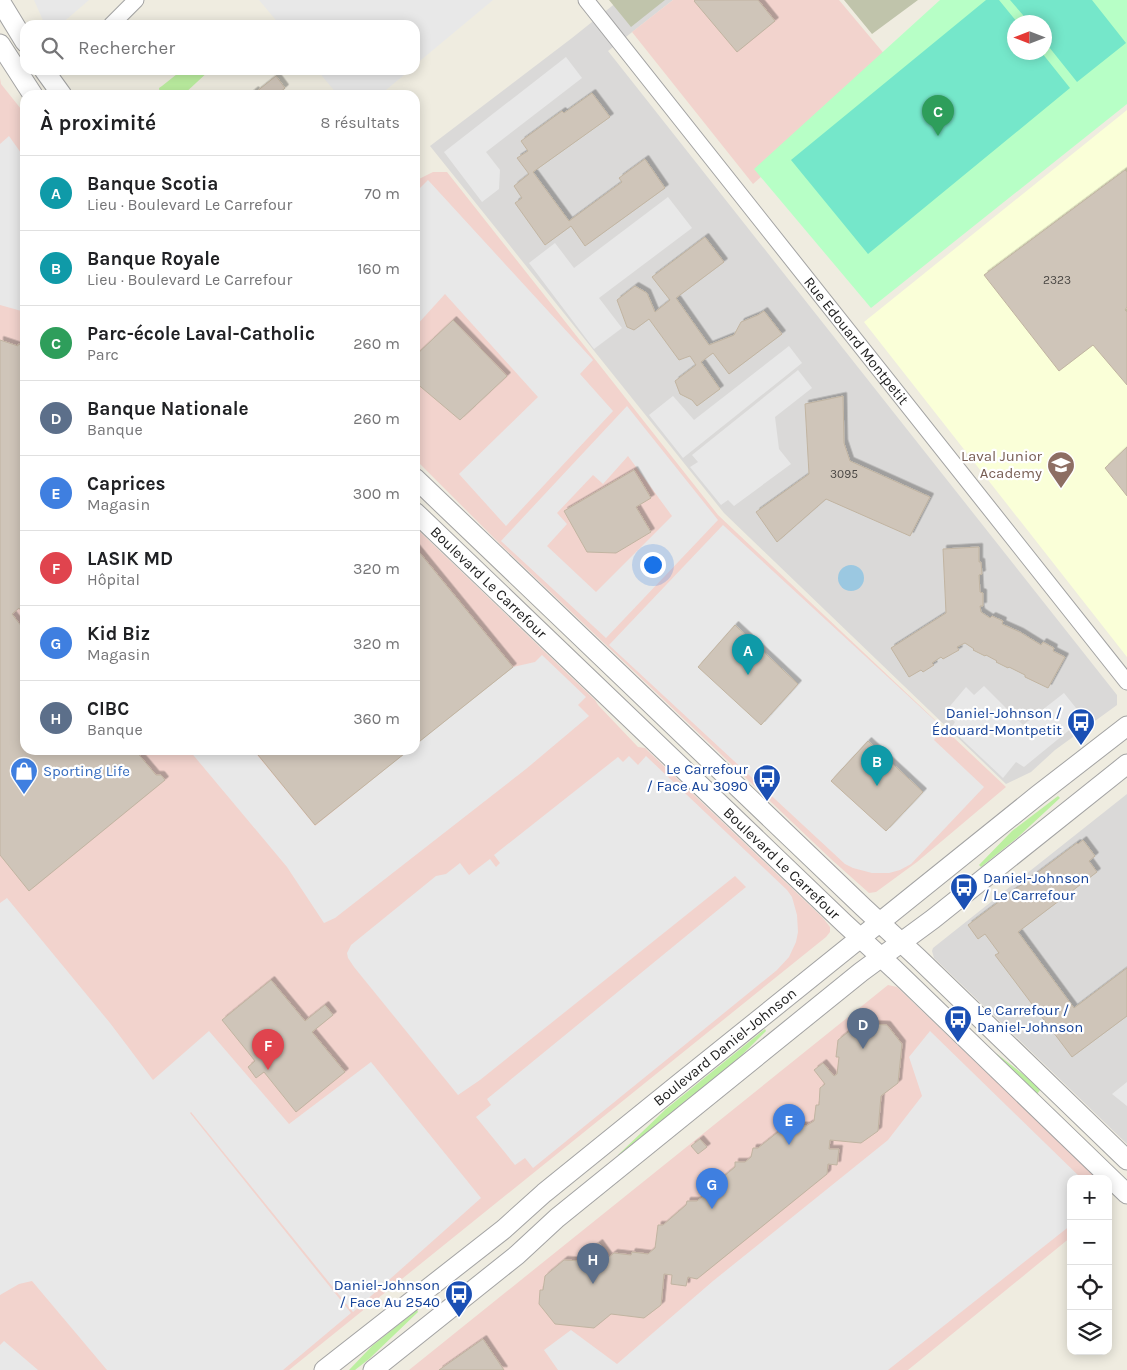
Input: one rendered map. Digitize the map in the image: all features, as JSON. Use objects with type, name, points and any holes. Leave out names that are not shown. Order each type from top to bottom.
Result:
[{"type":"street","points":[[116,20],[136,0]]},
{"type":"street","name":"Rue Edouard Montpetit","points":[[586,0],[1127,682]]},
{"type":"street","points":[[0,1],[20,34]]},
{"type":"street","points":[[0,44],[20,74]]},
{"type":"street","points":[[21,75],[31,90]]},
{"type":"street","points":[[34,90],[46,75]]},
{"type":"street","points":[[51,75],[59,90]]},
{"type":"street","name":"Boulevard Le Carrefour","points":[[420,483],[902,942],[1127,1160]]},
{"type":"street","name":"Boulevard Le Carrefour","points":[[420,517],[1127,1194]]},
{"type":"street","name":"Boulevard Daniel-Johnson","points":[[324,1370],[504,1229],[544,1193],[1127,726]]},
{"type":"street","name":"Boulevard Daniel-Johnson","points":[[373,1370],[517,1255],[564,1212],[881,957],[1127,764]]},
{"type":"shaded area","points":[[34,0],[89,0],[66,20],[43,20]]},
{"type":"shaded area","points":[[259,0],[493,0],[420,61],[420,20],[276,20]]},
{"type":"shaded area","points":[[609,0],[665,0],[631,27]]},
{"type":"shaded area","points":[[615,0],[673,0],[608,51],[1117,695],[1117,705],[1055,750],[1031,772],[1006,784],[724,513],[430,146],[572,38],[617,2]]},
{"type":"shaded area","points":[[673,0],[839,0],[891,62],[753,184],[632,32]]},
{"type":"shaded area","points":[[844,0],[918,0],[872,34]]},
{"type":"shaded area","points":[[566,57],[582,78],[486,152],[500,170],[499,189],[482,202],[444,152]]},
{"type":"shaded area","points":[[321,75],[404,75],[386,90],[334,90]]},
{"type":"shaded area","points":[[0,78],[1,84],[20,108],[20,755],[420,755],[420,532],[595,700],[638,747],[645,748],[823,918],[830,927],[830,932],[289,1370],[0,1370]]},
{"type":"shaded area","name":"Laval Junior Academy","points":[[1127,110],[1127,657],[864,322]]},
{"type":"shaded area","points":[[9,136],[20,152],[20,311],[0,305],[0,144]]},
{"type":"shaded area","points":[[433,172],[447,172],[718,515],[1006,787],[917,862],[876,892],[869,893],[832,860],[503,547],[420,464],[420,178]]},
{"type":"shaded area","points":[[428,180],[593,360],[580,374],[613,411],[506,526],[459,474],[538,397],[445,294],[420,322],[420,188]]},
{"type":"shaded area","points":[[668,197],[692,228],[599,298],[622,328],[594,349],[529,263],[555,243],[574,268]]},
{"type":"shaded area","points":[[789,346],[802,363],[683,458],[649,415],[673,396],[694,420]]},
{"type":"shaded area","points":[[798,370],[812,388],[775,417],[779,449],[791,464],[734,506],[728,500],[721,505],[690,467],[698,462],[692,455]]},
{"type":"shaded area","points":[[627,406],[718,520],[606,638],[501,541]],"holes":[[[628,456],[672,516],[596,592],[547,546],[567,524],[557,513],[593,475],[603,484]]]},
{"type":"shaded area","points":[[723,525],[942,727],[934,740],[984,787],[911,864],[889,873],[872,873],[853,868],[845,864],[609,645]],"holes":[[[735,626],[798,684],[761,724],[698,667]],[[868,741],[922,791],[886,831],[831,781]]]},
{"type":"shaded area","points":[[542,655],[586,697],[578,705],[589,716],[526,769],[335,918],[324,923],[287,867],[193,755],[257,755],[315,826],[403,755],[420,755],[420,741],[513,667],[535,662]]},
{"type":"shaded area","points":[[984,686],[1023,725],[1064,693],[1084,718],[1024,767],[1016,762],[1003,778],[951,729],[955,722],[945,712],[966,687],[974,695]]},
{"type":"shaded area","points":[[629,756],[638,765],[646,756],[787,890],[792,897],[797,915],[798,932],[796,942],[789,957],[777,970],[533,1168],[525,1158],[515,1165],[476,1117],[491,1105],[487,1099],[746,887],[735,876],[480,1080],[458,1095],[354,967],[347,953],[351,945],[436,876],[446,874],[460,863],[469,875],[490,859],[496,867],[500,863],[494,855],[618,757],[623,762]]},
{"type":"shaded area","points":[[1127,794],[1127,1144],[934,958],[932,951],[933,948]]},
{"type":"shaded area","points":[[7,898],[110,1023],[153,1080],[209,1031],[289,1124],[371,1062],[481,1198],[353,1312],[191,1112],[351,1313],[283,1370],[107,1370],[32,1281],[19,1284],[0,1295],[0,903]]},
{"type":"shaded area","points":[[888,985],[897,987],[991,1077],[993,1075],[1097,1175],[1067,1175],[1067,1240],[908,1370],[409,1370]]},
{"type":"shaded area","points":[[930,1031],[1078,1175],[1067,1175],[1067,1228],[888,1370],[558,1370],[544,1350],[571,1330],[617,1364],[713,1281],[888,1140],[922,1096],[909,1057]]},
{"type":"shaded area","points":[[1127,1082],[1127,1106],[1112,1094]]},
{"type":"shaded area","points":[[4,1341],[38,1370],[0,1370],[0,1345]]},
{"type":"green space","points":[[940,0],[1127,0],[1127,104],[871,308],[754,169]]},
{"type":"green space","points":[[986,0],[999,0],[1011,15],[1007,15],[1007,60],[1048,60],[1070,88],[868,254],[791,160]]},
{"type":"green space","points":[[1010,0],[1092,0],[1126,43],[1077,82],[1052,51],[1052,15],[1023,15]]},
{"type":"green space","points":[[176,75],[205,75],[188,90],[159,90],[159,88]]},
{"type":"green space","points":[[1058,796],[1060,798],[1017,838],[981,867],[979,865],[1012,831]]},
{"type":"green space","points":[[765,1029],[766,1031],[729,1068],[619,1157],[618,1155],[666,1109]]},
{"type":"green space","points":[[996,1055],[1041,1089],[1037,1094]]},
{"type":"green space","points":[[417,1310],[418,1312],[369,1359],[355,1370],[349,1370],[372,1346]]},
{"type":"water","points":[[851,565],[860,569],[864,578],[860,587],[851,591],[842,587],[838,578],[842,569]]},
{"type":"building","points":[[695,0],[758,0],[775,21],[737,52]]},
{"type":"building","points":[[276,76],[285,88],[283,90],[258,90]]},
{"type":"building","points":[[592,93],[610,117],[533,172],[569,221],[622,182],[619,178],[645,159],[665,188],[585,246],[571,226],[545,245],[515,203],[522,198],[514,186],[529,174],[517,158],[528,151],[521,141],[562,111],[564,113]]},
{"type":"building","points":[[1125,170],[1127,172],[1127,307],[1125,310],[1127,312],[1127,385],[1093,345],[1059,371],[984,275]]},
{"type":"building","points":[[705,237],[724,262],[676,298],[709,345],[734,335],[741,322],[764,311],[782,334],[729,374],[713,353],[701,362],[720,389],[697,406],[692,400],[680,394],[675,381],[696,365],[690,356],[679,360],[649,319],[634,330],[627,327],[617,300],[635,286],[647,293],[655,312],[670,300],[652,277]]},
{"type":"building","points":[[453,320],[507,376],[460,420],[420,386],[420,351]]},
{"type":"building","points":[[0,340],[18,346],[18,344],[20,345],[20,609],[19,608],[12,614],[20,624],[20,755],[139,755],[156,775],[161,775],[165,780],[29,891],[0,855]]},
{"type":"building","points":[[843,396],[844,443],[850,461],[930,497],[910,536],[826,499],[777,542],[756,512],[809,474],[805,404]]},
{"type":"building","points":[[1127,447],[1127,496],[1105,468]]},
{"type":"building","points":[[634,470],[651,498],[636,507],[651,532],[616,553],[587,552],[564,511]]},
{"type":"building","points":[[979,547],[979,562],[981,562],[982,574],[979,575],[980,592],[983,593],[983,606],[980,606],[981,612],[990,618],[992,616],[1003,621],[1002,624],[1041,645],[1043,642],[1054,648],[1053,651],[1065,657],[1048,688],[973,650],[965,643],[957,647],[959,650],[943,659],[941,657],[932,663],[934,665],[923,672],[921,670],[909,677],[891,648],[946,613],[943,549]]},
{"type":"building","points":[[420,553],[513,667],[420,741]]},
{"type":"building","points":[[735,625],[798,684],[761,725],[698,667]]},
{"type":"building","points":[[868,741],[923,792],[886,831],[831,781]]},
{"type":"building","points":[[258,755],[403,755],[315,825]]},
{"type":"building","points":[[1083,840],[1095,856],[1089,861],[1097,872],[1018,932],[1074,1008],[1127,968],[1127,1016],[1072,1057],[995,955],[999,953],[985,934],[978,939],[968,925]]},
{"type":"building","points":[[271,980],[305,1021],[325,1005],[333,1015],[312,1032],[345,1072],[296,1112],[264,1072],[256,1078],[248,1067],[255,1061],[222,1020]]},
{"type":"building","points":[[872,1024],[887,1025],[902,1044],[898,1083],[881,1096],[878,1131],[861,1143],[830,1140],[829,1149],[839,1149],[837,1165],[828,1164],[827,1174],[697,1279],[688,1277],[686,1286],[671,1284],[672,1275],[664,1274],[661,1305],[644,1318],[611,1314],[594,1328],[555,1324],[539,1304],[540,1290],[543,1290],[545,1276],[564,1260],[598,1265],[600,1263],[590,1250],[599,1243],[609,1257],[614,1253],[631,1255],[632,1252],[648,1254],[655,1248],[658,1225],[663,1225],[686,1205],[687,1201],[697,1201],[704,1195],[706,1186],[711,1187],[735,1167],[735,1162],[745,1162],[751,1157],[753,1148],[758,1148],[783,1128],[784,1124],[806,1126],[814,1121],[816,1105],[819,1105],[820,1088],[825,1084],[814,1070],[823,1063],[834,1076],[837,1074],[838,1040],[857,1025],[872,1026]]},
{"type":"building","points":[[700,1139],[707,1147],[698,1154],[691,1146]]},
{"type":"building","points":[[483,1339],[504,1370],[439,1370]]},
{"type":"place","name":"Parc-école Laval-Catholic","points":[[938,136]]},
{"type":"place","name":"Laval Junior Academy","points":[[1061,489]]},
{"type":"place","name":"Banque Scotia","points":[[748,675]]},
{"type":"place","name":"Daniel-Johnson / Édouard-Montpetit","points":[[1081,746]]},
{"type":"place","name":"Banque Royale","points":[[877,786]]},
{"type":"place","name":"Sporting Life","points":[[24,795]]},
{"type":"place","name":"Le Carrefour / Face Au 3090","points":[[767,802]]},
{"type":"place","name":"Daniel-Johnson / Le Carrefour","points":[[964,911]]},
{"type":"place","name":"Le Carrefour / Daniel-Johnson","points":[[958,1043]]},
{"type":"place","name":"Banque Nationale","points":[[863,1049]]},
{"type":"place","name":"LASIK MD","points":[[268,1070]]},
{"type":"place","name":"Caprices","points":[[789,1145]]},
{"type":"place","name":"Kid Biz","points":[[712,1209]]},
{"type":"place","name":"CIBC","points":[[593,1284]]},
{"type":"place","name":"Daniel-Johnson / Face Au 2540","points":[[459,1318]]}]
